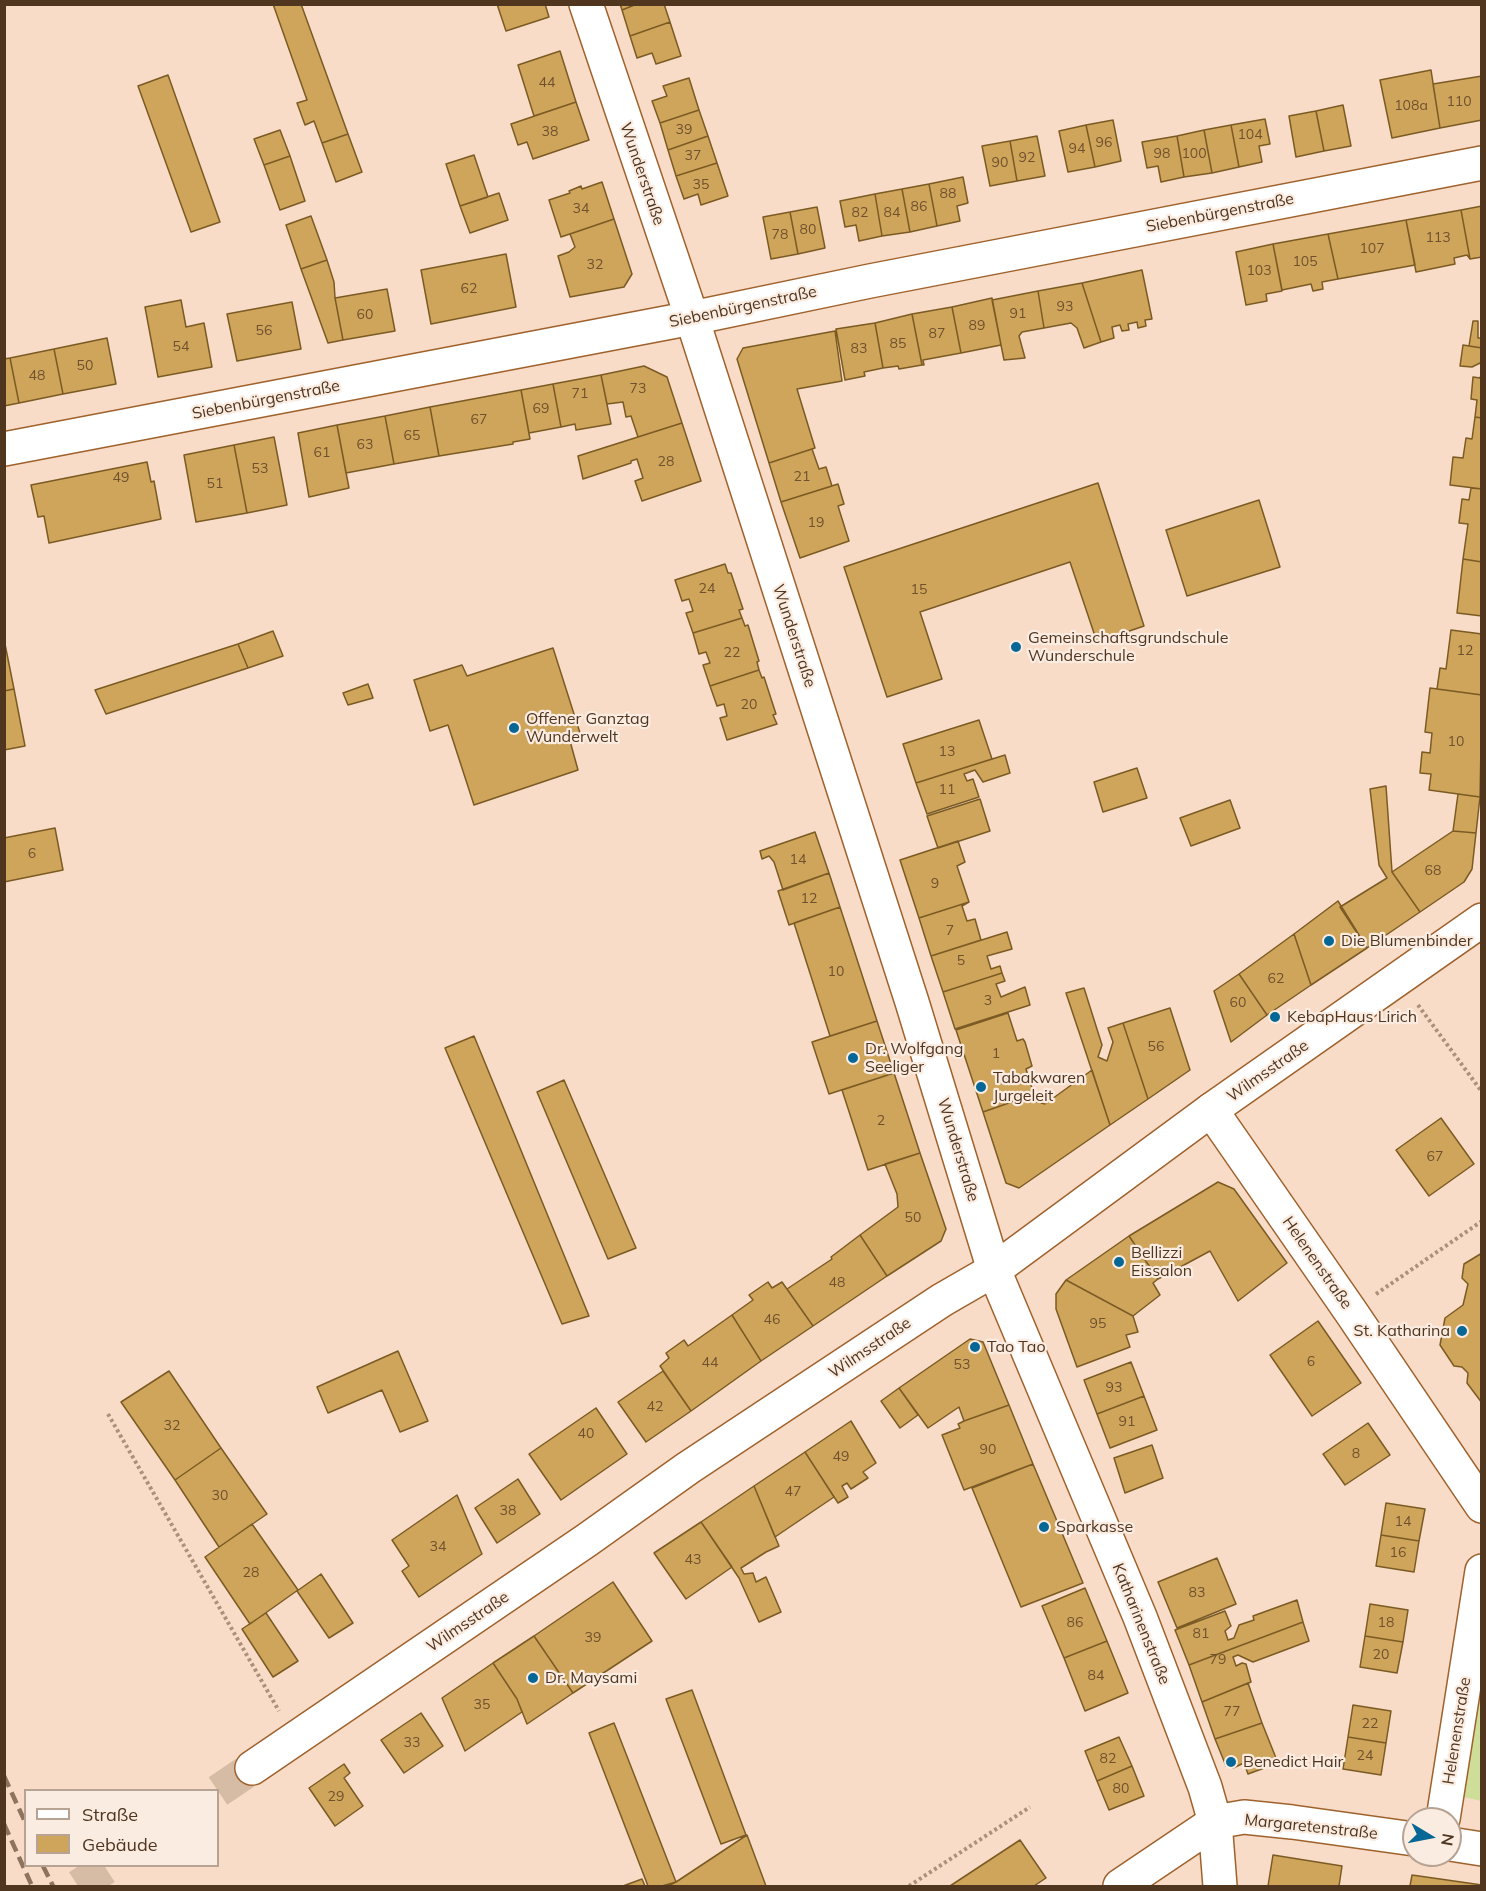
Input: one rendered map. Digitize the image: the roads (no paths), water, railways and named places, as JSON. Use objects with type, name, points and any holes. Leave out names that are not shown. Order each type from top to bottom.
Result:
[{"type":"street","name":"Wunderstraße","points":[[586,4],[692,318],[912,1002],[994,1270]]},
{"type":"street","name":"Siebenbürgenstraße","points":[[4,449],[1482,164]]},
{"type":"street","name":"Wilmsstraße","points":[[252,1768],[479,1615],[688,1468],[942,1300],[994,1270],[1211,1110],[1482,920]]},
{"type":"street","name":"Helenenstraße","points":[[1211,1110],[1482,1506]]},
{"type":"street","name":"Katharinenstraße","points":[[994,1270],[1140,1617],[1205,1787],[1215,1822],[1220,1887]]},
{"type":"street","name":"Helenenstraße","points":[[1445,1807],[1482,1571]]},
{"type":"street","name":"Margaretenstraße","points":[[1120,1887],[1215,1822],[1244,1817],[1402,1837]]},
{"type":"street","points":[[1462,1846],[1482,1849]]},
{"type":"tunnel","points":[[219,1790],[252,1768]]},
{"type":"tunnel","points":[[78,1886],[107,1867]]},
{"type":"railway","points":[[4,1776],[24,1820]]},
{"type":"railway","points":[[4,1824],[32,1886]]},
{"type":"railway","points":[[44,1867],[53,1886]]},
{"type":"place","name":"Gemeinschaftsgrundschule Wunderschule","points":[[1016,647]]},
{"type":"place","name":"Offener Ganztag Wunderwelt","points":[[514,728]]},
{"type":"place","name":"Die Blumenbinder","points":[[1329,941]]},
{"type":"place","name":"KebapHaus Lirich","points":[[1275,1017]]},
{"type":"place","name":"Dr. Wolfgang Seeliger","points":[[853,1058]]},
{"type":"place","name":"Tabakwaren Jurgeleit","points":[[981,1087]]},
{"type":"place","name":"Bellizzi Eissalon","points":[[1119,1262]]},
{"type":"place","name":"St. Katharina","points":[[1462,1331]]},
{"type":"place","name":"Tao Tao","points":[[975,1347]]},
{"type":"place","name":"Sparkasse","points":[[1044,1527]]},
{"type":"place","name":"Dr. Maysami","points":[[533,1678]]},
{"type":"place","name":"Benedict Hair","points":[[1231,1762]]}]
